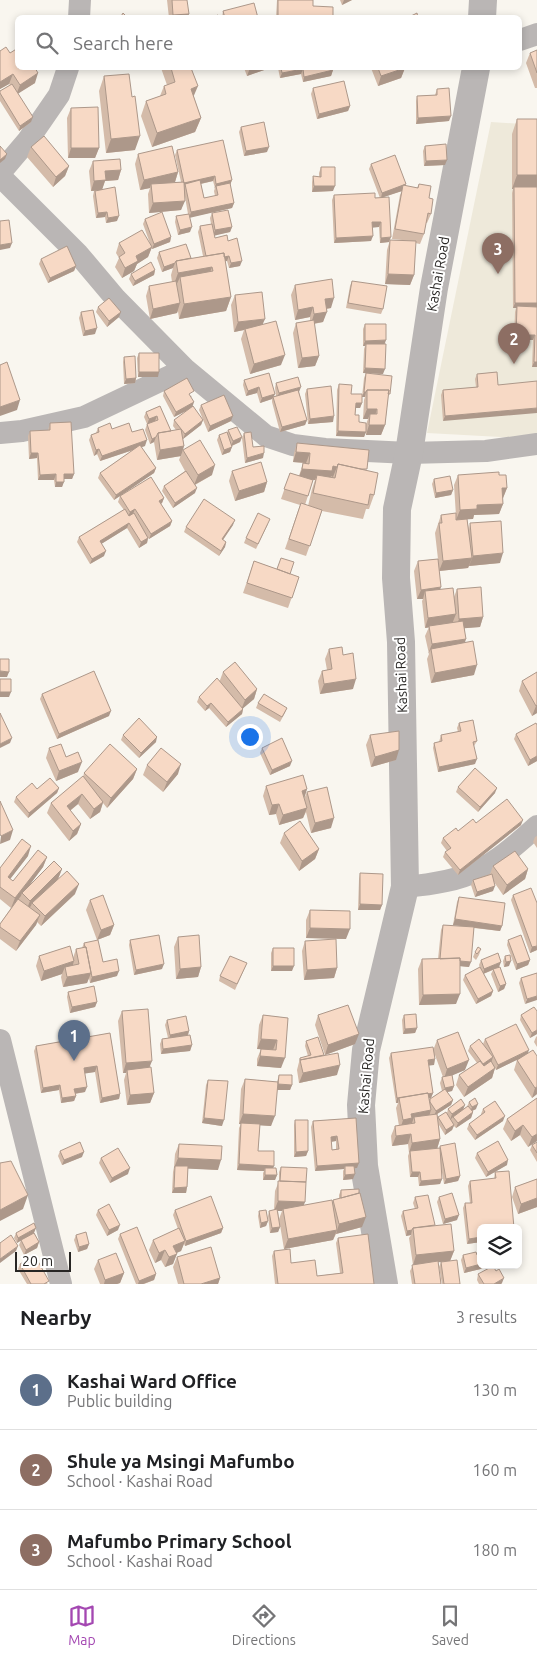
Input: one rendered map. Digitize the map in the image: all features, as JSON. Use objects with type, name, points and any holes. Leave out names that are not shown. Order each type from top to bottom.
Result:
[{"type":"street","points":[[79,15],[80,0]]},
{"type":"street","points":[[482,15],[483,0]]},
{"type":"street","points":[[522,39],[537,34]]},
{"type":"street","points":[[67,70],[59,95],[28,140],[0,174],[78,254],[116,299],[185,370],[266,436],[293,445],[325,449],[409,453],[486,451],[537,444]]},
{"type":"street","name":"Kashai Road","points":[[384,1284],[364,1166],[361,1106],[366,1050],[405,886],[401,642],[396,578],[397,509],[409,453],[434,288],[476,70]]},
{"type":"street","points":[[0,433],[22,431],[84,417],[185,370]]},
{"type":"street","points":[[405,886],[442,884],[475,874],[509,852],[537,826]]},
{"type":"street","points":[[0,1040],[62,1284]]},
{"type":"shaded area","points":[[491,122],[537,125],[537,439],[427,433]]},
{"type":"building","points":[[172,0],[187,0],[189,14],[173,15]]},
{"type":"building","points":[[278,0],[313,0],[313,6],[333,7],[333,15],[278,15]]},
{"type":"building","points":[[254,3],[257,15],[224,15],[223,11]]},
{"type":"building","points":[[6,47],[10,53],[15,50],[15,70],[36,70],[38,73],[20,85],[13,74],[0,82],[0,51]]},
{"type":"building","points":[[537,50],[537,73],[530,53]]},
{"type":"building","points":[[172,70],[192,70],[198,86],[191,89],[201,118],[157,133],[146,101],[166,94],[164,86],[175,82]]},
{"type":"building","points":[[281,70],[298,70],[282,73]]},
{"type":"building","points":[[303,70],[333,70],[304,77]]},
{"type":"building","points":[[379,70],[399,70],[381,76]]},
{"type":"building","points":[[129,74],[132,97],[135,96],[140,136],[111,139],[104,76]]},
{"type":"building","points":[[344,81],[350,106],[319,114],[313,88]]},
{"type":"building","points":[[12,84],[33,117],[20,126],[0,93],[0,91]]},
{"type":"building","points":[[449,88],[451,116],[418,118],[417,96],[437,95],[437,89]]},
{"type":"building","points":[[98,107],[99,148],[71,148],[71,108]]},
{"type":"building","points":[[517,119],[537,119],[537,175],[517,175]]},
{"type":"building","points":[[264,122],[269,147],[246,151],[241,127]]},
{"type":"building","points":[[44,136],[69,166],[56,177],[31,147]]},
{"type":"building","points":[[223,140],[232,180],[216,184],[215,176],[184,183],[177,150]]},
{"type":"building","points":[[446,144],[447,160],[426,161],[425,146]]},
{"type":"building","points":[[0,146],[7,154],[0,160]]},
{"type":"building","points":[[172,146],[178,172],[144,180],[138,154]]},
{"type":"building","points":[[395,155],[406,184],[382,193],[371,164]]},
{"type":"building","points":[[120,159],[121,170],[105,171],[106,180],[94,181],[93,161]]},
{"type":"building","points":[[321,167],[335,167],[335,186],[314,186],[313,176],[321,177]]},
{"type":"building","points":[[200,180],[204,198],[218,195],[216,186],[230,183],[234,203],[191,212],[185,184]]},
{"type":"building","points":[[184,182],[185,201],[153,203],[151,184]]},
{"type":"building","points":[[419,184],[431,186],[429,198],[433,199],[431,214],[428,213],[424,234],[395,229],[403,185],[418,188]]},
{"type":"building","points":[[115,187],[119,216],[108,218],[107,212],[98,213],[95,191]]},
{"type":"building","points":[[514,187],[537,187],[537,303],[515,303]]},
{"type":"building","points":[[375,193],[375,198],[389,197],[391,237],[381,238],[381,222],[372,222],[373,236],[336,238],[334,195]]},
{"type":"building","points":[[228,210],[232,227],[215,230],[212,213]]},
{"type":"building","points":[[162,212],[171,237],[154,244],[145,219]]},
{"type":"building","points":[[189,214],[192,227],[180,230],[176,216]]},
{"type":"building","points":[[9,220],[12,243],[0,245],[0,221]]},
{"type":"building","points":[[212,224],[215,238],[227,235],[228,241],[237,238],[242,261],[231,263],[229,256],[224,257],[224,253],[206,256],[200,226]]},
{"type":"building","points":[[142,230],[152,247],[136,256],[138,261],[125,268],[119,257],[125,253],[119,243]]},
{"type":"building","points":[[390,240],[416,241],[414,275],[388,274]]},
{"type":"building","points":[[186,244],[191,258],[176,261],[164,267],[159,252]]},
{"type":"building","points":[[67,246],[76,266],[50,278],[41,259]]},
{"type":"building","points":[[224,253],[231,297],[184,304],[180,277],[213,271],[212,267],[178,273],[176,261]]},
{"type":"building","points":[[151,262],[155,270],[135,281],[131,274]]},
{"type":"building","points":[[332,279],[334,298],[325,299],[327,312],[314,314],[313,307],[298,310],[295,285]]},
{"type":"building","points":[[176,281],[180,303],[153,309],[149,286]]},
{"type":"building","points":[[352,281],[387,286],[383,309],[348,303]]},
{"type":"building","points":[[262,292],[265,319],[238,322],[235,295]]},
{"type":"building","points":[[109,298],[121,312],[109,321],[98,307]]},
{"type":"building","points":[[517,306],[537,307],[537,362],[534,362],[535,335],[516,335]]},
{"type":"building","points":[[93,310],[97,328],[85,331],[81,312]]},
{"type":"building","points":[[314,320],[319,356],[302,358],[296,323]]},
{"type":"building","points":[[276,321],[285,355],[254,364],[245,329]]},
{"type":"building","points":[[365,324],[386,324],[386,340],[365,341]]},
{"type":"building","points":[[366,344],[386,344],[385,369],[365,368]]},
{"type":"building","points":[[139,353],[159,353],[159,372],[139,372]]},
{"type":"building","points":[[135,356],[136,378],[126,379],[124,357]]},
{"type":"building","points":[[7,362],[20,400],[0,407],[0,365]]},
{"type":"building","points":[[497,372],[498,385],[537,381],[537,408],[445,416],[443,390],[478,387],[477,374]]},
{"type":"building","points":[[269,373],[275,394],[262,398],[259,387],[248,391],[244,380]]},
{"type":"building","points":[[366,373],[392,376],[390,394],[388,394],[389,390],[367,390],[364,392]]},
{"type":"building","points":[[298,377],[301,387],[279,393],[276,383]]},
{"type":"building","points":[[187,378],[194,391],[189,394],[194,402],[176,412],[164,391]]},
{"type":"building","points":[[339,384],[352,385],[351,394],[362,394],[362,403],[356,403],[355,415],[359,415],[359,422],[366,423],[366,432],[338,431]]},
{"type":"building","points":[[331,386],[334,416],[310,419],[307,389]]},
{"type":"building","points":[[298,390],[307,420],[282,427],[273,397]]},
{"type":"building","points":[[367,390],[389,390],[385,425],[369,425],[370,414],[377,414],[377,409],[367,409]]},
{"type":"building","points":[[224,395],[233,416],[210,426],[201,405]]},
{"type":"building","points":[[160,406],[171,431],[158,433],[152,439],[147,424],[158,420],[157,416],[149,419],[146,412]]},
{"type":"building","points":[[193,406],[203,420],[185,434],[174,420]]},
{"type":"building","points":[[71,422],[74,474],[64,474],[64,482],[56,482],[56,474],[40,475],[38,453],[31,453],[30,431],[50,430],[50,423]]},
{"type":"building","points":[[110,423],[112,429],[129,423],[132,432],[143,429],[147,440],[102,456],[99,449],[96,450],[91,435],[99,432],[98,428]]},
{"type":"building","points":[[237,427],[242,437],[233,441],[228,430]]},
{"type":"building","points":[[181,429],[184,446],[160,450],[158,433]]},
{"type":"building","points":[[227,432],[232,447],[224,450],[219,435]]},
{"type":"building","points":[[251,432],[253,447],[264,446],[264,453],[247,458],[244,433]]},
{"type":"building","points":[[200,440],[215,465],[198,475],[183,450]]},
{"type":"building","points":[[297,443],[369,450],[367,469],[338,464],[337,467],[333,466],[332,471],[302,469],[303,463],[309,464],[310,453],[296,452]]},
{"type":"building","points":[[140,445],[156,468],[116,495],[100,473]]},
{"type":"building","points":[[261,462],[267,482],[239,491],[232,471]]},
{"type":"building","points":[[338,464],[378,473],[374,495],[370,494],[368,505],[313,493],[317,475],[335,478]]},
{"type":"building","points":[[186,471],[197,488],[175,503],[164,486]]},
{"type":"building","points":[[499,472],[499,475],[506,475],[507,488],[502,488],[503,504],[477,505],[477,509],[460,510],[458,475]]},
{"type":"building","points":[[290,473],[313,480],[308,496],[284,489]]},
{"type":"building","points":[[450,476],[453,490],[436,493],[434,479]]},
{"type":"building","points":[[151,477],[164,498],[159,501],[172,521],[151,534],[135,509],[130,512],[120,496]]},
{"type":"building","points":[[204,499],[235,520],[222,539],[226,542],[221,551],[186,527]]},
{"type":"building","points":[[301,503],[322,510],[310,546],[289,539]]},
{"type":"building","points":[[125,509],[129,516],[134,513],[148,538],[141,542],[129,523],[100,541],[106,551],[92,559],[79,537]]},
{"type":"building","points":[[258,513],[270,519],[258,544],[246,538]]},
{"type":"building","points":[[456,513],[456,520],[467,519],[472,558],[443,561],[439,523],[442,523],[441,515]]},
{"type":"building","points":[[501,521],[503,553],[473,556],[470,523]]},
{"type":"building","points":[[281,558],[294,562],[290,574],[277,569]]},
{"type":"building","points":[[438,559],[441,587],[421,590],[418,561]]},
{"type":"building","points":[[254,561],[299,577],[292,598],[247,583]]},
{"type":"building","points":[[481,587],[483,617],[459,619],[457,589]]},
{"type":"building","points":[[453,588],[456,614],[428,618],[425,591]]},
{"type":"building","points":[[463,621],[466,639],[432,644],[429,626]]},
{"type":"building","points":[[473,641],[477,665],[435,673],[431,649]]},
{"type":"building","points":[[342,647],[343,655],[353,653],[356,679],[324,684],[322,671],[332,669],[329,649]]},
{"type":"building","points":[[0,659],[9,659],[9,672],[0,671]]},
{"type":"building","points":[[235,662],[257,689],[245,700],[223,672]]},
{"type":"building","points":[[94,671],[111,711],[59,734],[42,694]]},
{"type":"building","points":[[537,672],[537,705],[536,706],[522,681]]},
{"type":"building","points":[[217,678],[243,709],[228,722],[211,703],[207,706],[199,697]]},
{"type":"building","points":[[0,679],[11,679],[11,692],[0,692]]},
{"type":"building","points":[[264,694],[287,708],[282,717],[258,703]]},
{"type":"building","points":[[0,713],[12,738],[0,744]]},
{"type":"building","points":[[139,718],[157,737],[141,753],[123,735]]},
{"type":"building","points":[[473,720],[477,741],[473,742],[477,759],[439,767],[434,743],[442,741],[441,735],[461,731],[459,723]]},
{"type":"building","points":[[536,723],[537,756],[530,760],[516,734]]},
{"type":"building","points":[[399,731],[399,750],[375,757],[370,735]]},
{"type":"building","points":[[282,738],[292,761],[272,770],[262,748]]},
{"type":"building","points":[[61,744],[66,757],[78,752],[82,762],[59,771],[49,748]]},
{"type":"building","points":[[110,744],[137,769],[111,798],[84,773]]},
{"type":"building","points":[[161,748],[181,764],[167,782],[147,765]]},
{"type":"building","points":[[475,768],[497,788],[480,807],[458,787]]},
{"type":"building","points":[[303,775],[307,789],[302,791],[307,808],[283,815],[279,804],[272,805],[266,786]]},
{"type":"building","points":[[83,776],[103,802],[94,809],[82,794],[67,806],[81,824],[73,831],[51,803]]},
{"type":"building","points":[[50,778],[59,788],[29,813],[16,797],[32,783],[37,789]]},
{"type":"building","points":[[327,787],[334,818],[315,823],[307,792]]},
{"type":"building","points":[[507,799],[523,820],[460,870],[445,852],[451,848],[443,838],[456,828],[458,831],[473,819],[476,823]]},
{"type":"building","points":[[0,801],[13,830],[1,836],[0,834]]},
{"type":"building","points":[[300,821],[319,849],[302,861],[284,833]]},
{"type":"building","points":[[22,839],[31,846],[8,877],[13,881],[38,850],[47,857],[15,898],[0,887],[0,868]]},
{"type":"building","points":[[515,851],[528,869],[507,885],[493,866]]},
{"type":"building","points":[[54,861],[62,869],[30,901],[22,893]]},
{"type":"building","points":[[67,871],[79,884],[45,916],[32,903]]},
{"type":"building","points":[[360,873],[383,874],[382,905],[360,904]]},
{"type":"building","points":[[492,874],[495,886],[477,892],[473,880]]},
{"type":"building","points":[[531,888],[537,903],[537,946],[532,947],[513,895]]},
{"type":"building","points":[[103,895],[114,925],[101,930],[90,900]]},
{"type":"building","points":[[459,897],[505,903],[502,926],[455,919]]},
{"type":"building","points":[[18,899],[40,915],[20,941],[0,927],[0,924]]},
{"type":"building","points":[[310,910],[350,911],[350,929],[310,928]]},
{"type":"building","points":[[443,925],[474,927],[471,962],[460,961],[460,958],[440,959]]},
{"type":"building","points":[[159,935],[164,964],[136,970],[130,940]]},
{"type":"building","points":[[199,935],[201,967],[180,969],[178,937]]},
{"type":"building","points":[[521,935],[530,960],[517,964],[508,940]]},
{"type":"building","points":[[336,939],[337,968],[307,970],[305,941]]},
{"type":"building","points":[[98,940],[103,962],[117,959],[119,971],[92,977],[84,943]]},
{"type":"building","points":[[70,946],[74,961],[44,971],[39,956]]},
{"type":"building","points":[[86,947],[91,973],[67,977],[65,967],[79,964],[76,949]]},
{"type":"building","points":[[478,947],[481,949],[477,954],[475,952]]},
{"type":"building","points":[[273,948],[294,948],[294,966],[273,966]]},
{"type":"building","points":[[498,953],[501,962],[484,969],[481,960]]},
{"type":"building","points":[[510,955],[511,961],[506,962],[505,956]]},
{"type":"building","points":[[230,956],[247,963],[237,984],[220,976]]},
{"type":"building","points":[[460,958],[460,994],[423,995],[422,959]]},
{"type":"building","points":[[480,967],[493,991],[478,999],[465,975]]},
{"type":"building","points":[[500,967],[506,984],[500,986],[493,969]]},
{"type":"building","points":[[537,973],[537,996],[527,999],[521,978]]},
{"type":"building","points":[[94,986],[97,1002],[72,1007],[68,992]]},
{"type":"building","points":[[348,1005],[359,1034],[328,1045],[318,1015]]},
{"type":"building","points":[[534,1007],[537,1011],[537,1030],[532,1033],[521,1015]]},
{"type":"building","points":[[148,1009],[152,1061],[126,1063],[122,1011]]},
{"type":"building","points":[[416,1014],[417,1028],[405,1029],[404,1015]]},
{"type":"building","points":[[263,1015],[288,1018],[285,1058],[260,1056],[261,1049],[276,1050],[277,1040],[261,1039]]},
{"type":"building","points":[[186,1016],[189,1031],[170,1035],[167,1020]]},
{"type":"building","points":[[516,1024],[529,1050],[498,1065],[485,1039]]},
{"type":"building","points":[[458,1032],[469,1060],[447,1069],[437,1040]]},
{"type":"building","points":[[110,1033],[120,1094],[102,1098],[97,1066],[84,1068],[87,1087],[74,1089],[76,1096],[62,1098],[60,1085],[43,1088],[36,1046]]},
{"type":"building","points":[[190,1035],[192,1045],[163,1049],[162,1039]]},
{"type":"building","points":[[318,1037],[324,1055],[300,1060],[300,1058],[311,1055],[306,1041]]},
{"type":"building","points":[[479,1039],[493,1057],[483,1064],[470,1046]]},
{"type":"building","points":[[433,1047],[435,1059],[428,1060],[433,1093],[397,1098],[391,1053]]},
{"type":"building","points":[[533,1050],[537,1056],[537,1087],[535,1088],[517,1060]]},
{"type":"building","points":[[338,1053],[340,1065],[303,1073],[300,1060]]},
{"type":"building","points":[[480,1061],[484,1066],[491,1061],[495,1068],[468,1087],[459,1075]]},
{"type":"building","points":[[151,1067],[154,1093],[130,1095],[127,1070]]},
{"type":"building","points":[[279,1075],[292,1075],[292,1085],[278,1084]]},
{"type":"building","points":[[452,1075],[454,1086],[445,1088],[442,1077]]},
{"type":"building","points":[[245,1079],[278,1082],[275,1116],[243,1114]]},
{"type":"building","points":[[208,1080],[228,1081],[224,1120],[204,1118]]},
{"type":"building","points":[[445,1089],[453,1100],[436,1111],[430,1099]]},
{"type":"building","points":[[428,1093],[431,1110],[411,1114],[412,1118],[403,1120],[399,1098]]},
{"type":"building","points":[[475,1098],[478,1104],[472,1107],[469,1102]]},
{"type":"building","points":[[537,1098],[537,1134],[532,1137],[523,1125],[515,1131],[507,1119]]},
{"type":"building","points":[[461,1099],[465,1105],[452,1114],[448,1109]]},
{"type":"building","points":[[495,1101],[505,1116],[477,1135],[469,1124],[485,1112],[483,1109]]},
{"type":"building","points":[[468,1106],[473,1112],[458,1123],[453,1117]]},
{"type":"building","points":[[446,1112],[454,1125],[446,1130],[438,1117]]},
{"type":"building","points":[[437,1114],[440,1139],[412,1143],[411,1134],[396,1136],[395,1126],[415,1123],[414,1117]]},
{"type":"building","points":[[356,1118],[359,1163],[317,1166],[313,1121]],"holes":[[[337,1136],[339,1149],[332,1150],[331,1137]]]},
{"type":"building","points":[[295,1120],[308,1120],[308,1151],[296,1152]]},
{"type":"building","points":[[241,1123],[260,1124],[258,1151],[274,1151],[274,1166],[239,1164]]},
{"type":"building","points":[[498,1141],[508,1160],[488,1172],[477,1153]]},
{"type":"building","points":[[80,1142],[84,1152],[64,1160],[60,1151]]},
{"type":"building","points":[[537,1142],[537,1153],[532,1145]]},
{"type":"building","points":[[455,1143],[460,1176],[446,1179],[440,1146]]},
{"type":"building","points":[[179,1144],[222,1146],[221,1160],[178,1158]]},
{"type":"building","points":[[118,1148],[130,1168],[112,1178],[101,1158]]},
{"type":"building","points":[[440,1148],[442,1179],[421,1181],[420,1172],[412,1172],[410,1151]]},
{"type":"building","points":[[11,1161],[28,1195],[0,1210],[0,1163]]},
{"type":"building","points":[[175,1166],[188,1166],[187,1187],[174,1188]]},
{"type":"building","points":[[345,1166],[354,1166],[355,1174],[345,1175]]},
{"type":"building","points":[[281,1167],[307,1168],[306,1182],[280,1181]]},
{"type":"building","points":[[265,1168],[276,1168],[277,1175],[265,1175]]},
{"type":"building","points":[[509,1171],[514,1224],[477,1224],[477,1238],[469,1239],[465,1203],[472,1203],[470,1181],[496,1178],[495,1172]]},
{"type":"building","points":[[537,1179],[537,1198],[521,1204],[515,1187]]},
{"type":"building","points":[[278,1181],[306,1182],[305,1202],[278,1201]]},
{"type":"building","points":[[359,1189],[359,1193],[341,1198],[341,1190]]},
{"type":"building","points":[[360,1193],[366,1217],[339,1224],[333,1200]]},
{"type":"building","points":[[452,1193],[459,1215],[445,1219],[439,1197]]},
{"type":"building","points":[[428,1195],[435,1225],[413,1228],[407,1231],[403,1211],[418,1208],[415,1197]]},
{"type":"building","points":[[211,1196],[223,1228],[186,1241],[175,1210]]},
{"type":"building","points":[[332,1200],[337,1230],[288,1239],[283,1209]]},
{"type":"building","points":[[109,1204],[120,1225],[109,1230],[98,1210]]},
{"type":"building","points":[[277,1209],[280,1227],[272,1228],[269,1211]]},
{"type":"building","points":[[266,1210],[268,1221],[261,1223],[259,1211]]},
{"type":"building","points":[[34,1223],[36,1228],[18,1238],[16,1233]]},
{"type":"building","points":[[451,1224],[454,1251],[416,1255],[413,1228]]},
{"type":"building","points":[[137,1227],[156,1274],[139,1281],[120,1234]]},
{"type":"building","points":[[179,1228],[185,1241],[173,1246],[177,1254],[169,1257],[165,1250],[159,1253],[153,1240]]},
{"type":"building","points":[[86,1232],[89,1244],[79,1247],[76,1235]]},
{"type":"building","points":[[34,1233],[39,1242],[26,1250],[21,1240]]},
{"type":"building","points":[[368,1234],[374,1284],[278,1284],[274,1251],[290,1249],[291,1263],[315,1260],[317,1276],[343,1273],[338,1238]]},
{"type":"building","points":[[11,1235],[18,1246],[0,1259],[0,1243]]},
{"type":"building","points":[[211,1247],[220,1278],[201,1284],[184,1284],[177,1257]]},
{"type":"building","points":[[476,1252],[477,1265],[466,1268],[463,1255]]},
{"type":"building","points":[[116,1253],[124,1273],[105,1280],[98,1260]]},
{"type":"building","points":[[35,1256],[49,1281],[44,1284],[31,1284],[20,1264]]},
{"type":"building","points":[[457,1260],[460,1284],[444,1284],[441,1262]]},
{"type":"building","points":[[438,1261],[441,1284],[415,1284],[412,1265]]},
{"type":"building","points":[[487,1269],[495,1269],[496,1271],[499,1269],[504,1278],[494,1284],[484,1284],[478,1274]]},
{"type":"place","name":"Mafumbo Primary School","points":[[498,274]]},
{"type":"place","name":"Shule ya Msingi Mafumbo","points":[[514,364]]},
{"type":"place","name":"Kashai Ward Office","points":[[74,1061]]}]
